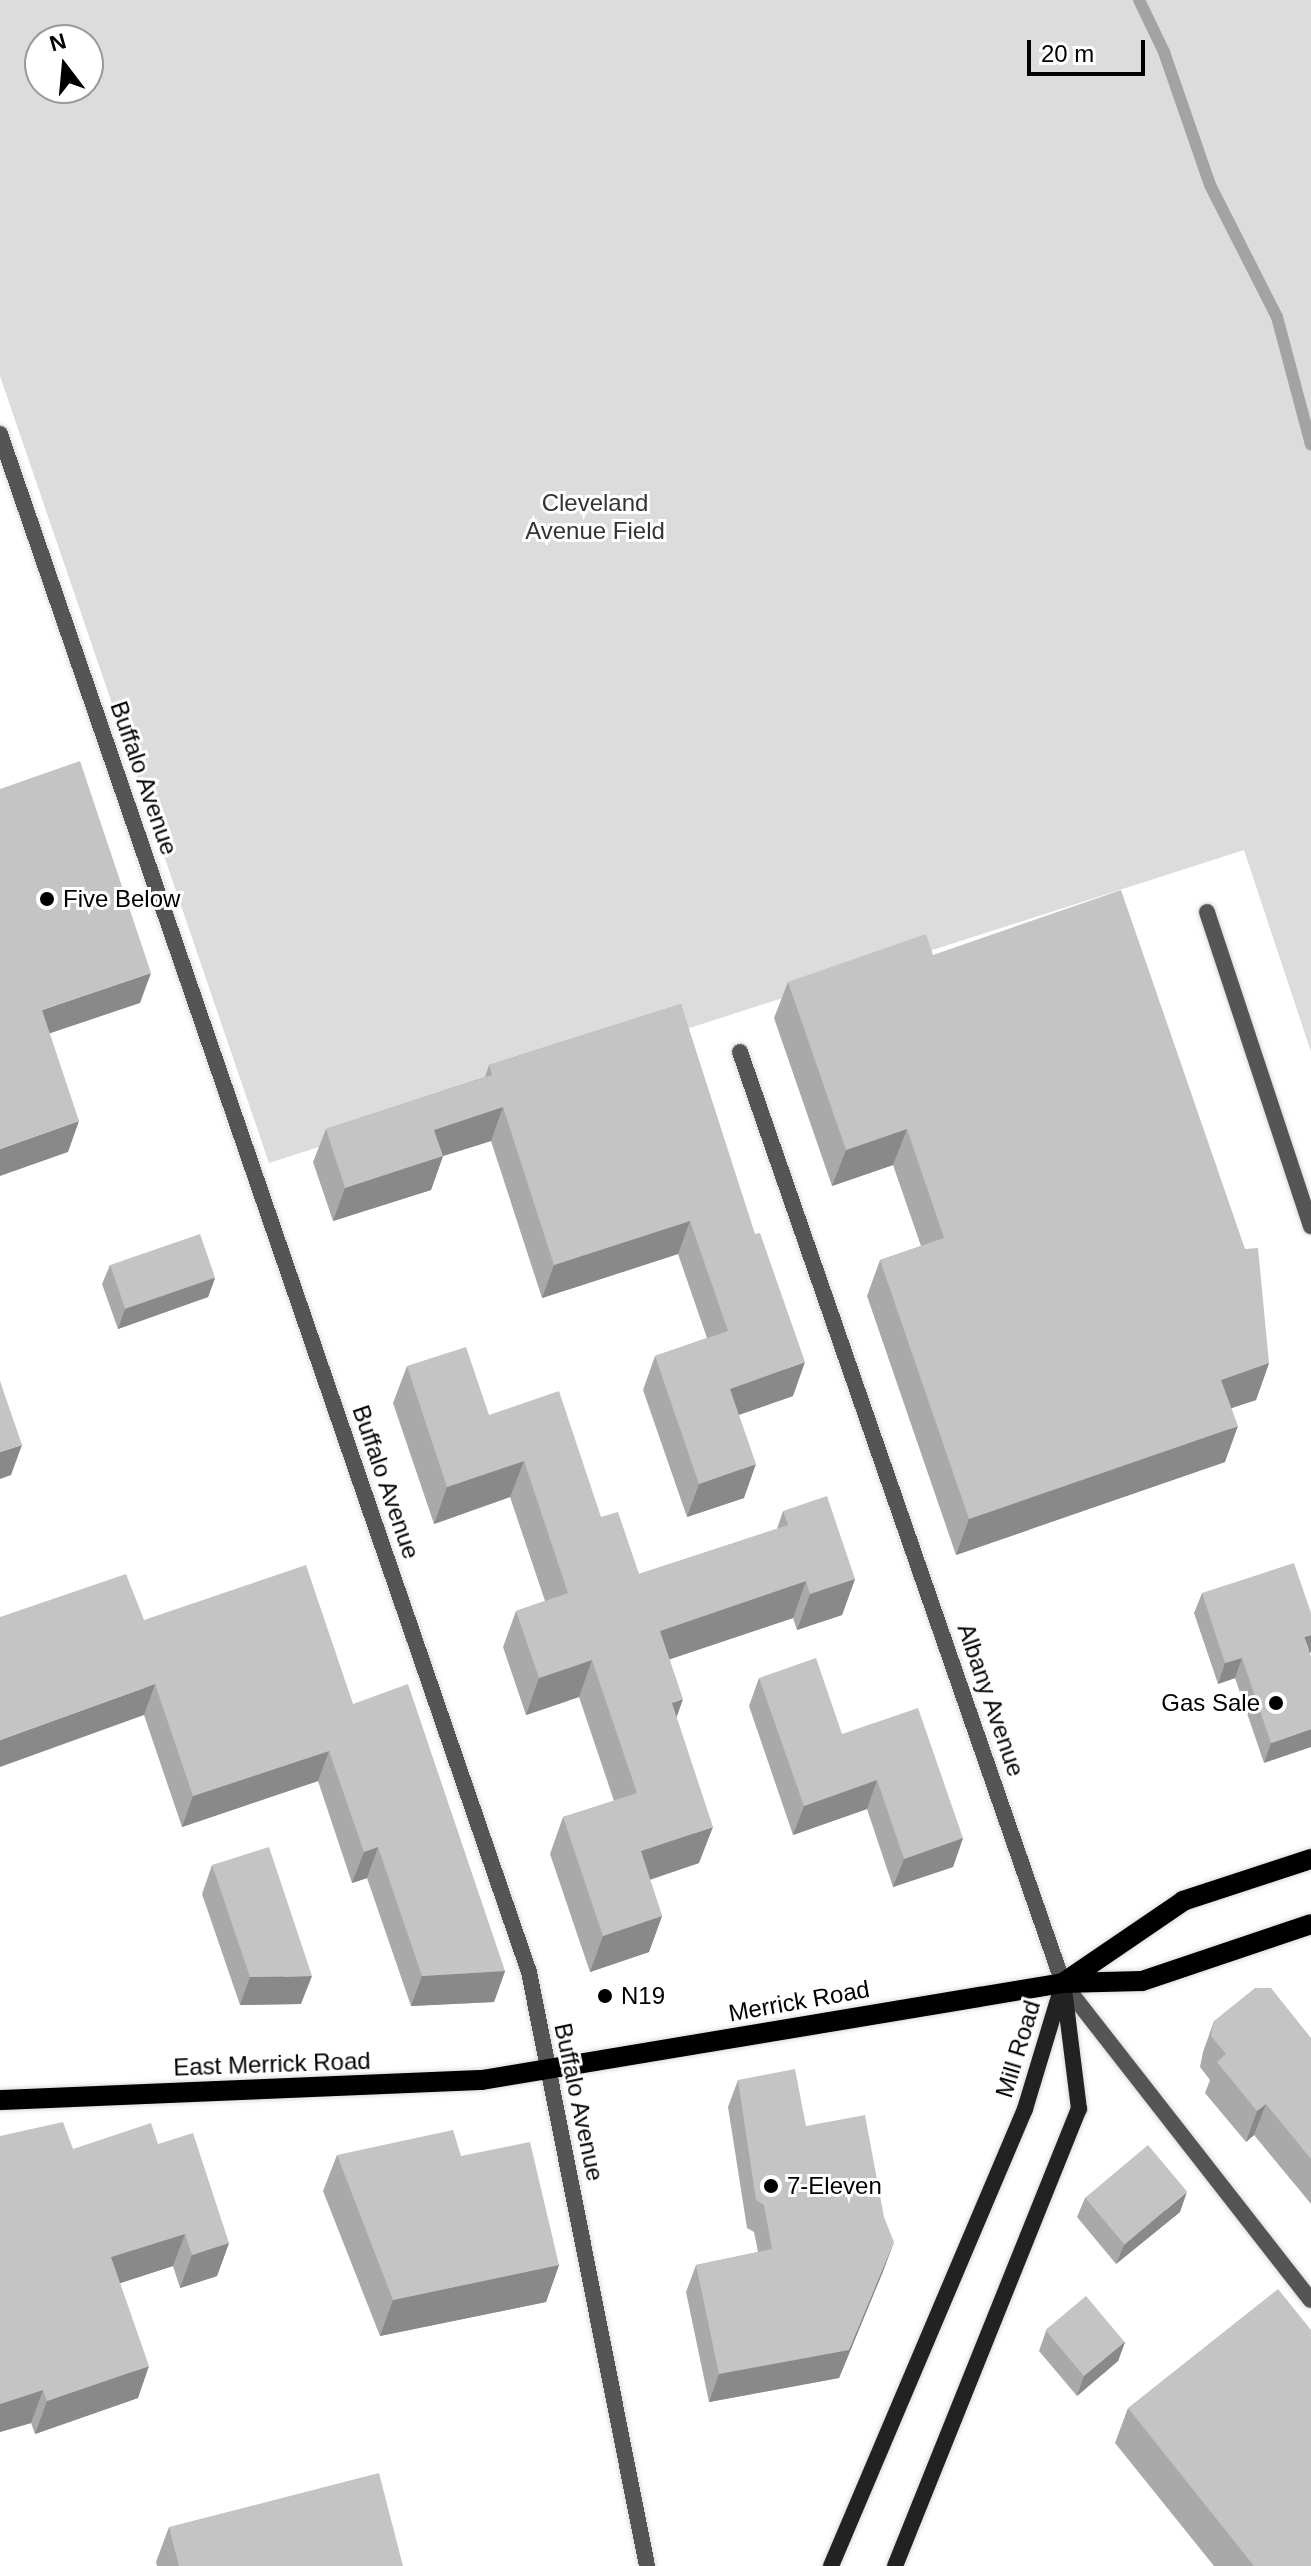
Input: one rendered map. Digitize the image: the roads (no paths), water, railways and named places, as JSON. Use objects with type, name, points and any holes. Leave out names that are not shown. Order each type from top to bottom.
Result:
[{"type":"main road","name":"Merrick Road","points":[[1063,1983],[1183,1901],[1311,1859]]},
{"type":"main road","name":"Merrick Road","points":[[545,2071],[1063,1983],[1142,1981],[1311,1924]]},
{"type":"main road","name":"Mill Road","points":[[831,2566],[1025,2109],[1063,1983]]},
{"type":"main road","name":"Mill Road","points":[[895,2566],[1079,2109],[1063,1983]]},
{"type":"main road","name":"East Merrick Road","points":[[0,2100],[482,2080],[545,2071]]},
{"type":"street","name":"Buffalo Avenue","points":[[0,434],[529,1972],[545,2071],[576,2199],[647,2566]]},
{"type":"street","points":[[1207,912],[1311,1226]]},
{"type":"street","name":"Albany Avenue","points":[[740,1052],[1063,1983],[1311,2300]]},
{"type":"waterway","points":[[1139,0],[1164,52],[1210,185],[1277,317],[1311,445]]},
{"type":"place","name":"Five Below","points":[[47,899]]},
{"type":"place","name":"Gas Sale","points":[[1276,1703]]},
{"type":"place","name":"N19","points":[[605,1996]]},
{"type":"place","name":"7-Eleven","points":[[771,2186]]},
{"type":"park label","name":"Cleveland Avenue Field","points":[[595,517]]}]
